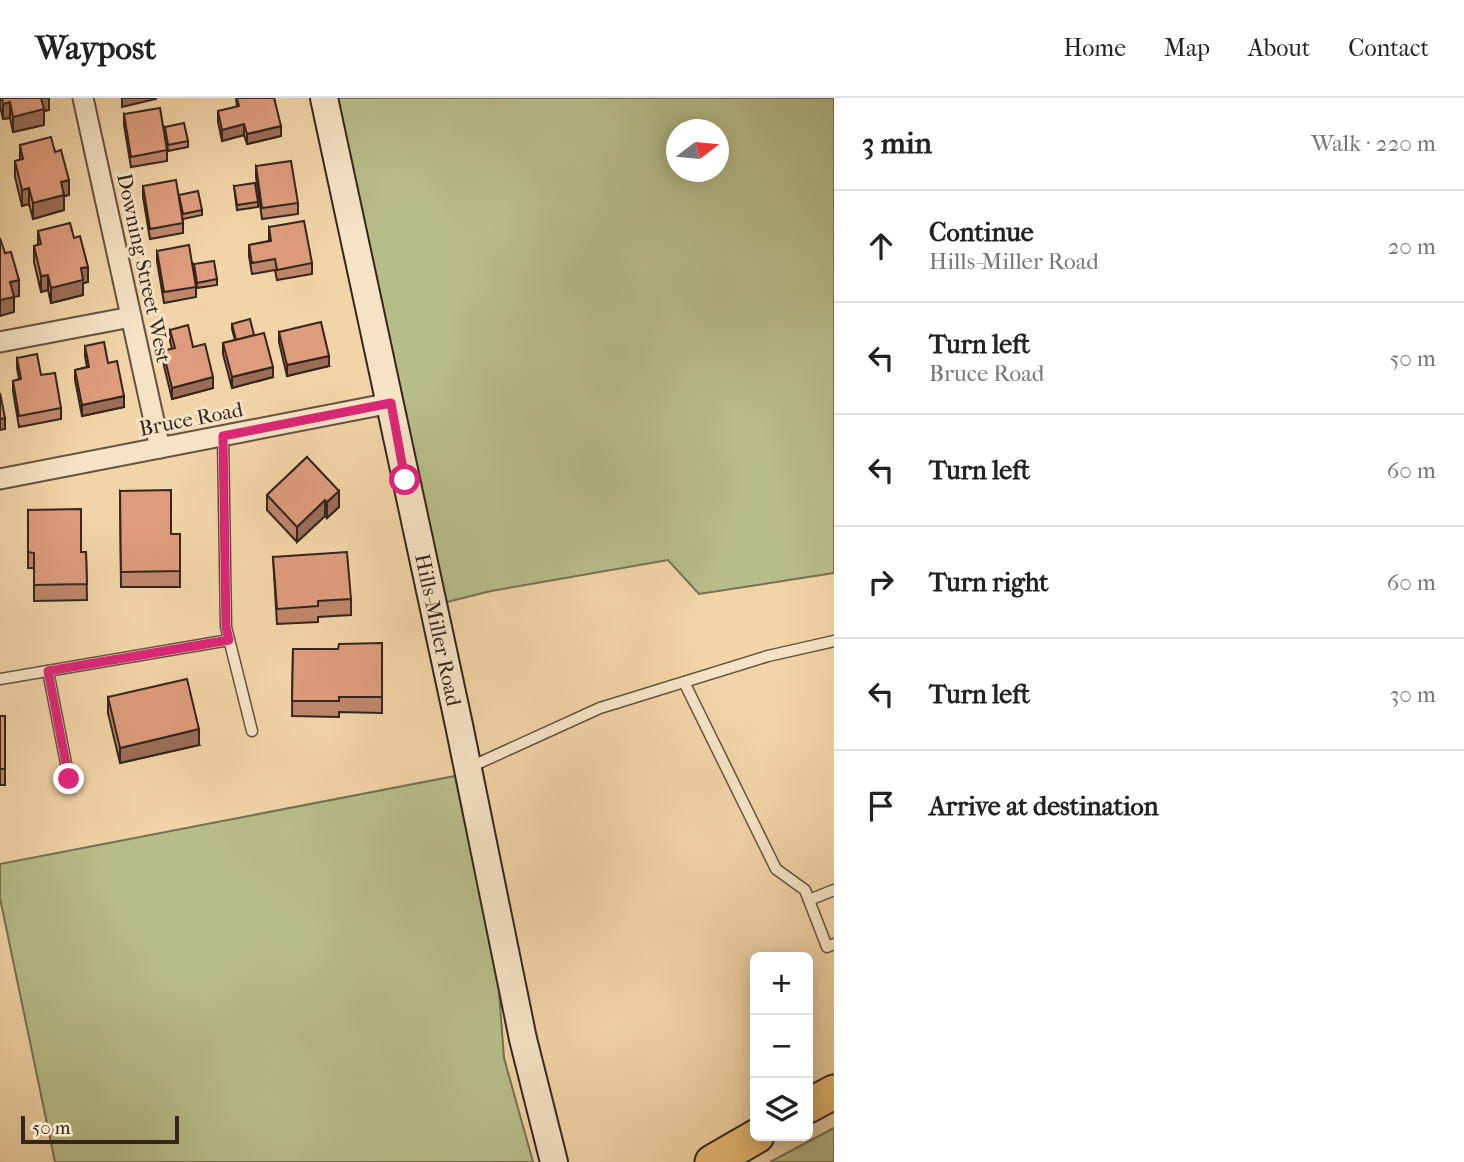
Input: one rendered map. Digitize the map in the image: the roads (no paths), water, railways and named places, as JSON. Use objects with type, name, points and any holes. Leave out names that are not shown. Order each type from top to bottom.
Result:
[{"type":"highway","points":[[813,1103],[834,1092]]},
{"type":"highway","points":[[712,1162],[750,1140]]},
{"type":"street","name":"Downing Street West","points":[[83,98],[160,448]]},
{"type":"street","name":"Hills-Miller Road","points":[[324,98],[380,363],[391,403],[523,1039],[554,1162]]},
{"type":"street","points":[[0,342],[131,317]]},
{"type":"street","name":"Bruce Road","points":[[0,479],[391,403]]},
{"type":"lane","points":[[223,436],[226,627],[252,731]]},
{"type":"lane","points":[[0,679],[229,640]]},
{"type":"lane","points":[[467,768],[600,708],[768,656],[834,641]]},
{"type":"lane","points":[[48,671],[69,779]]},
{"type":"lane","points":[[684,682],[776,869],[805,890],[828,947],[834,944]]},
{"type":"lane","points":[[809,900],[834,890]]}]
